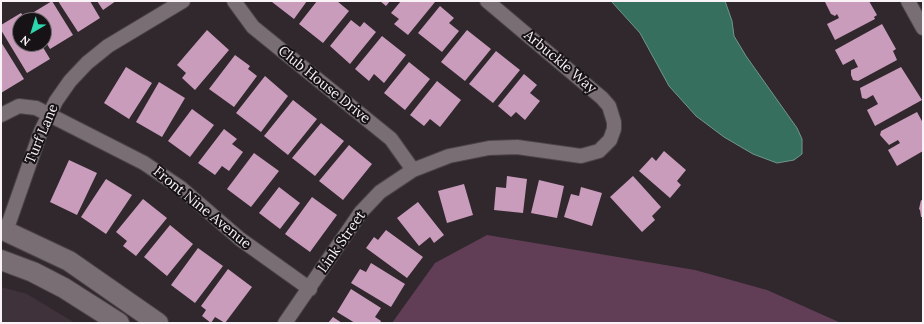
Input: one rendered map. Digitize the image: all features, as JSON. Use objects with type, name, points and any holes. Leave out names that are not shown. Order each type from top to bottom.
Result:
[{"type":"street","name":"Turf Lane","points":[[3,235],[49,114],[70,81],[96,55],[183,1]]},
{"type":"street","name":"Club House Drive","points":[[234,1],[252,27],[391,139],[413,170]]},
{"type":"street","name":"Arbuckle Way","points":[[486,1],[602,98],[613,115],[613,135]]},
{"type":"street","points":[[913,3],[923,28]]},
{"type":"street","name":"Front Nine Avenue","points":[[1,115],[14,108],[24,106],[36,108],[158,171],[191,195],[235,236],[310,289]]},
{"type":"street","name":"Link Street","points":[[285,323],[310,289],[344,235],[361,212],[380,192],[413,170],[448,156],[489,148],[523,148],[581,156],[599,151],[605,146],[613,135]]},
{"type":"street","points":[[3,235],[69,261],[158,323]]},
{"type":"street","points":[[1,260],[33,272],[64,288],[118,323]]},
{"type":"shaded area","points":[[611,1],[725,1],[732,21],[734,36],[746,56],[797,128],[802,139],[802,154],[794,160],[777,163],[753,154],[724,137],[696,116],[669,86],[640,33]]},
{"type":"shaded area","points":[[487,235],[695,270],[767,290],[841,323],[392,323],[435,263]]},
{"type":"shaded area","points":[[1,287],[27,294],[75,323],[1,323]]},
{"type":"building","points":[[52,1],[73,35],[52,48],[52,12],[34,12]]},
{"type":"building","points":[[58,1],[90,1],[100,18],[78,32]]},
{"type":"building","points":[[97,1],[116,1],[103,10]]},
{"type":"building","points":[[307,1],[294,19],[272,2]]},
{"type":"building","points":[[317,1],[337,1],[349,11],[323,43],[299,24]]},
{"type":"building","points":[[380,1],[390,1],[386,6]]},
{"type":"building","points":[[401,1],[435,2],[408,35],[394,24],[399,19],[391,13]]},
{"type":"building","points":[[869,1],[877,15],[874,17],[875,19],[835,40],[827,24],[839,18],[837,14],[835,16],[831,14],[825,2]]},
{"type":"building","points":[[440,6],[454,18],[449,23],[459,31],[442,52],[418,33]]},
{"type":"building","points":[[12,18],[12,48],[1,30],[1,25]]},
{"type":"building","points":[[351,20],[360,27],[364,22],[376,32],[350,64],[330,46]]},
{"type":"building","points":[[882,24],[896,49],[893,51],[897,60],[858,81],[853,80],[851,70],[858,67],[854,59],[843,65],[835,50]]},
{"type":"building","points":[[207,30],[229,50],[195,90],[182,78],[186,73],[177,65]]},
{"type":"building","points":[[467,30],[491,49],[465,81],[441,62]]},
{"type":"building","points":[[382,36],[406,55],[384,83],[374,74],[369,81],[355,69]]},
{"type":"building","points":[[1,42],[24,79],[1,93]]},
{"type":"building","points":[[496,51],[520,70],[493,103],[469,84]]},
{"type":"building","points":[[14,52],[46,52],[50,59],[27,73]]},
{"type":"building","points":[[235,55],[250,66],[248,69],[257,76],[234,107],[209,89]]},
{"type":"building","points":[[409,62],[430,79],[405,110],[384,93]]},
{"type":"building","points":[[126,67],[152,83],[129,119],[104,103]]},
{"type":"building","points":[[901,67],[922,100],[875,126],[867,110],[878,104],[873,95],[866,99],[862,98],[860,88]]},
{"type":"building","points":[[524,74],[537,85],[530,93],[540,101],[525,120],[516,112],[511,117],[498,106]]},
{"type":"building","points":[[265,76],[288,96],[261,132],[236,113]]},
{"type":"building","points":[[437,81],[461,100],[440,127],[430,119],[424,126],[410,115]]},
{"type":"building","points":[[159,82],[185,98],[162,137],[136,122]]},
{"type":"building","points":[[293,100],[317,119],[288,155],[264,136]]},
{"type":"building","points":[[192,109],[214,125],[190,157],[168,141]]},
{"type":"building","points":[[917,112],[923,123],[923,151],[897,166],[888,150],[900,143],[898,140],[889,145],[880,135],[881,131]]},
{"type":"building","points":[[321,123],[344,141],[315,176],[292,158]]},
{"type":"building","points":[[224,129],[237,139],[232,144],[243,152],[229,171],[222,166],[215,175],[198,163]]},
{"type":"building","points":[[349,145],[372,164],[343,200],[319,181]]},
{"type":"building","points":[[664,151],[686,170],[677,181],[681,185],[670,198],[639,171],[652,157],[656,161]]},
{"type":"building","points":[[254,153],[279,171],[251,207],[227,189]]},
{"type":"building","points":[[69,160],[97,173],[77,215],[50,202]]},
{"type":"building","points":[[507,176],[527,179],[523,213],[494,210],[496,187],[506,188]]},
{"type":"building","points":[[633,176],[661,207],[652,216],[655,220],[642,232],[610,197]]},
{"type":"building","points":[[106,179],[132,195],[106,234],[81,217]]},
{"type":"building","points":[[539,180],[564,186],[557,218],[531,213]]},
{"type":"building","points":[[464,184],[473,215],[447,223],[438,191]]},
{"type":"building","points":[[279,187],[300,203],[280,229],[259,213]]},
{"type":"building","points":[[581,187],[602,193],[592,226],[564,217],[571,194],[579,196]]},
{"type":"building","points":[[312,197],[337,215],[310,252],[285,234]]},
{"type":"building","points":[[143,199],[167,218],[136,256],[123,246],[127,241],[116,232]]},
{"type":"building","points":[[921,200],[923,201],[923,217],[921,217],[919,209]]},
{"type":"building","points":[[418,202],[444,235],[434,243],[430,237],[419,246],[397,218]]},
{"type":"building","points":[[170,225],[193,244],[167,276],[144,257]]},
{"type":"building","points":[[386,230],[423,257],[407,278],[366,248],[374,237],[378,240]]},
{"type":"building","points":[[198,248],[223,266],[195,303],[171,285]]},
{"type":"building","points":[[371,263],[405,284],[391,307],[351,283],[360,269],[366,272]]},
{"type":"building","points":[[228,269],[252,287],[225,323],[215,317],[211,323],[202,316],[206,310],[201,306]]},
{"type":"building","points":[[351,289],[381,308],[375,317],[381,321],[380,323],[355,323],[337,312]]},
{"type":"building","points":[[333,317],[342,323],[328,323]]}]
